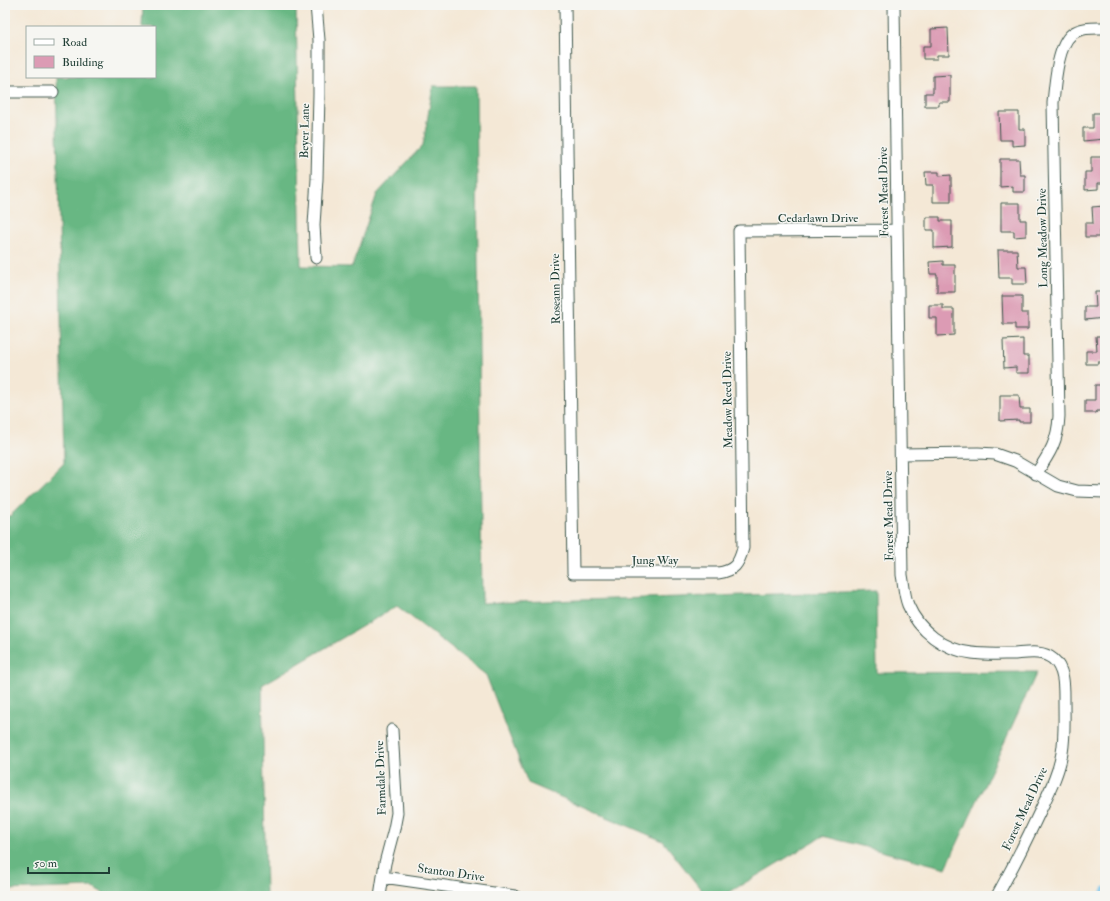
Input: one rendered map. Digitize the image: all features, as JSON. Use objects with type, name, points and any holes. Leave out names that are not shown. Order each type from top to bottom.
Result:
[{"type":"street","name":"Beyer Lane","points":[[316,5],[319,40],[317,179],[314,224],[316,258]]},
{"type":"street","name":"Roseann Drive","points":[[565,5],[574,573]]},
{"type":"street","name":"Forest Mead Drive","points":[[894,5],[902,575],[904,591],[908,604],[920,624],[938,641],[960,651],[984,654],[1036,653],[1046,655],[1053,659],[1059,667],[1064,687],[1064,738],[1058,770],[1033,827],[997,896]]},
{"type":"street","name":"Long Meadow Drive","points":[[1036,474],[1053,445],[1059,416],[1054,88],[1062,47],[1066,39],[1072,33],[1080,30],[1105,28]]},
{"type":"street","points":[[5,92],[53,92]]},
{"type":"street","name":"Cedarlawn Drive","points":[[739,231],[897,230]]},
{"type":"street","name":"Meadow Reed Drive","points":[[735,567],[741,559],[743,548],[739,231]]},
{"type":"street","points":[[901,454],[996,454],[1009,458],[1058,486],[1077,491],[1105,492]]},
{"type":"street","name":"Jung Way","points":[[574,573],[718,573],[726,572],[735,567]]},
{"type":"street","name":"Farmdale Drive","points":[[380,896],[385,863],[397,813],[392,730]]},
{"type":"street","name":"Stanton Drive","points":[[383,877],[515,896]]},
{"type":"green space","points":[[143,5],[296,5],[301,266],[352,267],[377,194],[423,145],[433,86],[476,86],[482,603],[876,591],[877,673],[1037,672],[946,868],[823,836],[723,896],[706,896],[663,841],[528,783],[486,675],[397,606],[262,685],[266,896],[108,896],[93,887],[5,890],[5,516],[10,516],[64,463],[56,78],[156,78],[156,26],[142,26]]},
{"type":"building","points":[[948,28],[949,55],[937,55],[937,59],[923,59],[923,46],[931,46],[931,29]]},
{"type":"building","points":[[950,75],[950,102],[939,102],[939,106],[925,106],[925,93],[933,93],[933,76]]},
{"type":"building","points":[[999,112],[1019,112],[1019,129],[1025,129],[1025,145],[1012,146],[1012,140],[1000,140]]},
{"type":"building","points":[[1093,113],[1105,113],[1105,139],[1083,141],[1083,128],[1093,128]]},
{"type":"building","points":[[1091,157],[1105,157],[1105,183],[1098,183],[1098,189],[1085,190],[1085,172],[1091,172]]},
{"type":"building","points":[[1000,159],[1019,159],[1020,175],[1025,175],[1025,192],[1013,192],[1013,186],[1000,187]]},
{"type":"building","points":[[925,172],[939,172],[939,176],[951,175],[951,202],[933,202],[933,185],[926,185]]},
{"type":"building","points":[[1001,203],[1020,203],[1020,220],[1026,220],[1026,236],[1014,237],[1014,231],[1001,231]]},
{"type":"building","points":[[1105,206],[1105,231],[1099,231],[1099,237],[1085,237],[1085,223],[1093,223],[1092,207]]},
{"type":"building","points":[[926,217],[940,217],[940,221],[952,221],[952,247],[934,248],[934,230],[926,230]]},
{"type":"building","points":[[998,250],[1017,250],[1018,267],[1026,267],[1027,284],[1012,284],[1012,278],[999,278]]},
{"type":"building","points":[[943,261],[943,265],[955,265],[955,292],[937,292],[937,274],[930,274],[929,262]]},
{"type":"building","points":[[1095,292],[1105,292],[1105,318],[1085,320],[1085,307],[1096,307]]},
{"type":"building","points":[[1002,296],[1022,296],[1022,313],[1028,313],[1028,329],[1015,329],[1015,324],[1003,324]]},
{"type":"building","points":[[929,305],[943,305],[943,309],[954,309],[954,335],[937,336],[937,318],[929,318]]},
{"type":"building","points":[[1096,336],[1105,336],[1105,362],[1098,362],[1098,364],[1086,364],[1086,351],[1097,351]]},
{"type":"building","points":[[1023,339],[1023,356],[1029,356],[1029,373],[1016,373],[1016,367],[1004,368],[1003,340]]},
{"type":"building","points":[[1095,385],[1105,385],[1105,411],[1085,413],[1085,400],[1095,400]]},
{"type":"building","points":[[1000,395],[1019,395],[1020,409],[1030,409],[1030,422],[1019,422],[1019,420],[1000,421]]},
{"type":"waterway","points":[[1101,896],[1105,888]]}]
